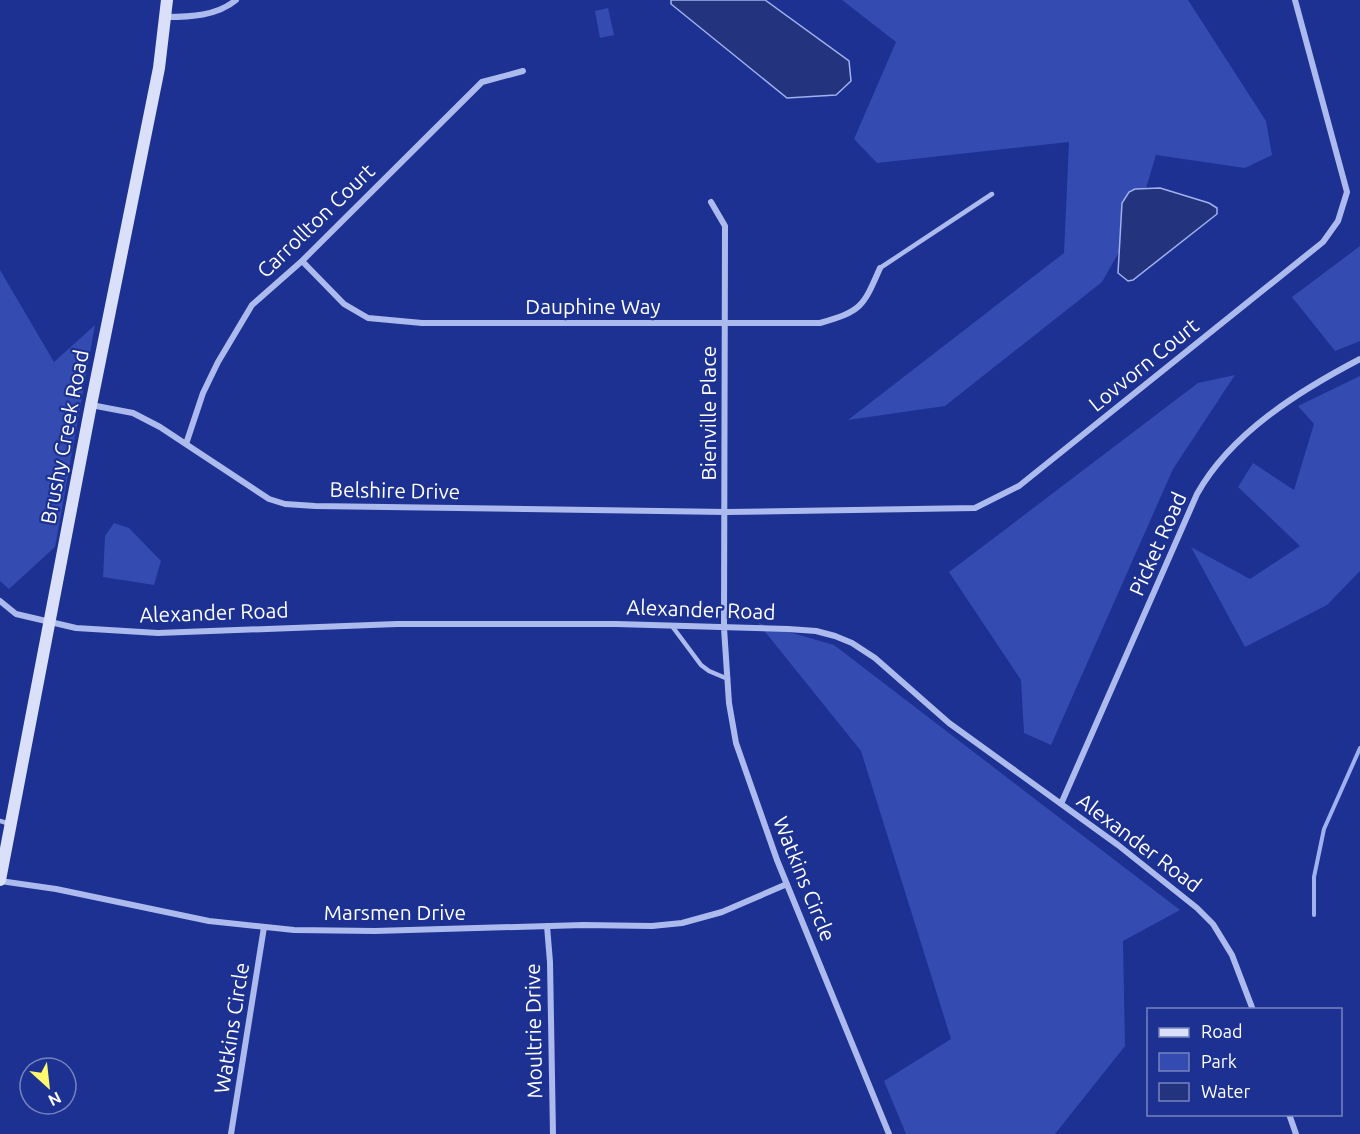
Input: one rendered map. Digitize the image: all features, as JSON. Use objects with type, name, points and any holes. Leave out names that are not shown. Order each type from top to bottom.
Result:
[{"type":"main road","name":"Brushy Creek Road","points":[[0,881],[6,823],[49,622],[159,68],[167,0]]},
{"type":"street","points":[[166,17],[194,16],[227,7],[236,0]]},
{"type":"street","name":"Lovvorn Court","points":[[726,512],[975,508],[1019,486],[1323,242],[1338,221],[1347,192],[1295,0]]},
{"type":"street","name":"Carrollton Court","points":[[186,444],[203,393],[218,362],[252,305],[302,261],[482,82],[523,71]]},
{"type":"street","name":"Bienville Place","points":[[711,202],[725,226],[724,628]]},
{"type":"street","name":"Dauphine Way","points":[[302,261],[344,304],[368,318],[422,323],[820,323],[846,316],[865,302],[880,268]]},
{"type":"street","name":"Picket Road","points":[[1061,804],[1197,494],[1208,475],[1229,450],[1279,409],[1360,359]]},
{"type":"street","name":"Belshire Drive","points":[[91,405],[133,413],[186,444],[269,499],[285,504],[726,512]]},
{"type":"street","name":"Alexander Road","points":[[0,601],[16,614],[49,622],[96,630],[158,633],[397,624],[672,626],[816,631],[852,643],[875,658],[949,723],[1118,845],[1206,915],[1232,955],[1252,1008]]},
{"type":"street","name":"Watkins Circle","points":[[724,628],[729,704],[739,755],[787,884],[889,1134]]},
{"type":"street","name":"Marsmen Drive","points":[[0,881],[56,889],[209,921],[294,930],[375,931],[547,926],[652,926],[682,923],[722,912],[787,884]]},
{"type":"street","name":"Moultrie Drive","points":[[547,926],[553,1134]]},
{"type":"street","name":"Watkins Circle","points":[[231,1134],[264,927]]},
{"type":"street","points":[[1290,1116],[1296,1134]]},
{"type":"lane","points":[[880,268],[992,194]]},
{"type":"lane","points":[[672,626],[700,665],[728,679]]},
{"type":"green space","points":[[842,0],[1188,0],[1266,121],[1272,155],[1245,168],[1156,155],[1135,224],[1102,282],[945,406],[848,420],[1064,253],[1069,142],[877,163],[854,139],[896,42]]},
{"type":"green space","points":[[608,8],[614,35],[600,38],[595,11]]},
{"type":"green space","points":[[1360,246],[1360,341],[1335,351],[1292,297]]},
{"type":"green space","points":[[0,270],[54,362],[95,325],[55,547],[9,589],[0,581]]},
{"type":"green space","points":[[1235,375],[1173,469],[1051,745],[1024,733],[1021,680],[949,572],[1198,383]]},
{"type":"green space","points":[[1360,376],[1360,571],[1327,605],[1245,647],[1191,547],[1250,579],[1300,546],[1238,487],[1253,463],[1294,490],[1314,424],[1298,406]]},
{"type":"green space","points":[[114,523],[129,528],[161,561],[154,585],[103,577],[105,536]]},
{"type":"green space","points":[[758,623],[834,645],[1180,910],[1123,941],[1125,1046],[1055,1134],[906,1134],[884,1081],[951,1039],[861,751]]},
{"type":"water","points":[[671,0],[765,0],[849,61],[851,81],[836,95],[787,98],[671,4]]},
{"type":"water","points":[[1160,188],[1209,203],[1217,208],[1217,214],[1133,280],[1128,281],[1118,273],[1122,203],[1129,192],[1135,189]]},
{"type":"waterway","points":[[1314,915],[1314,877],[1324,829],[1360,748]]}]
